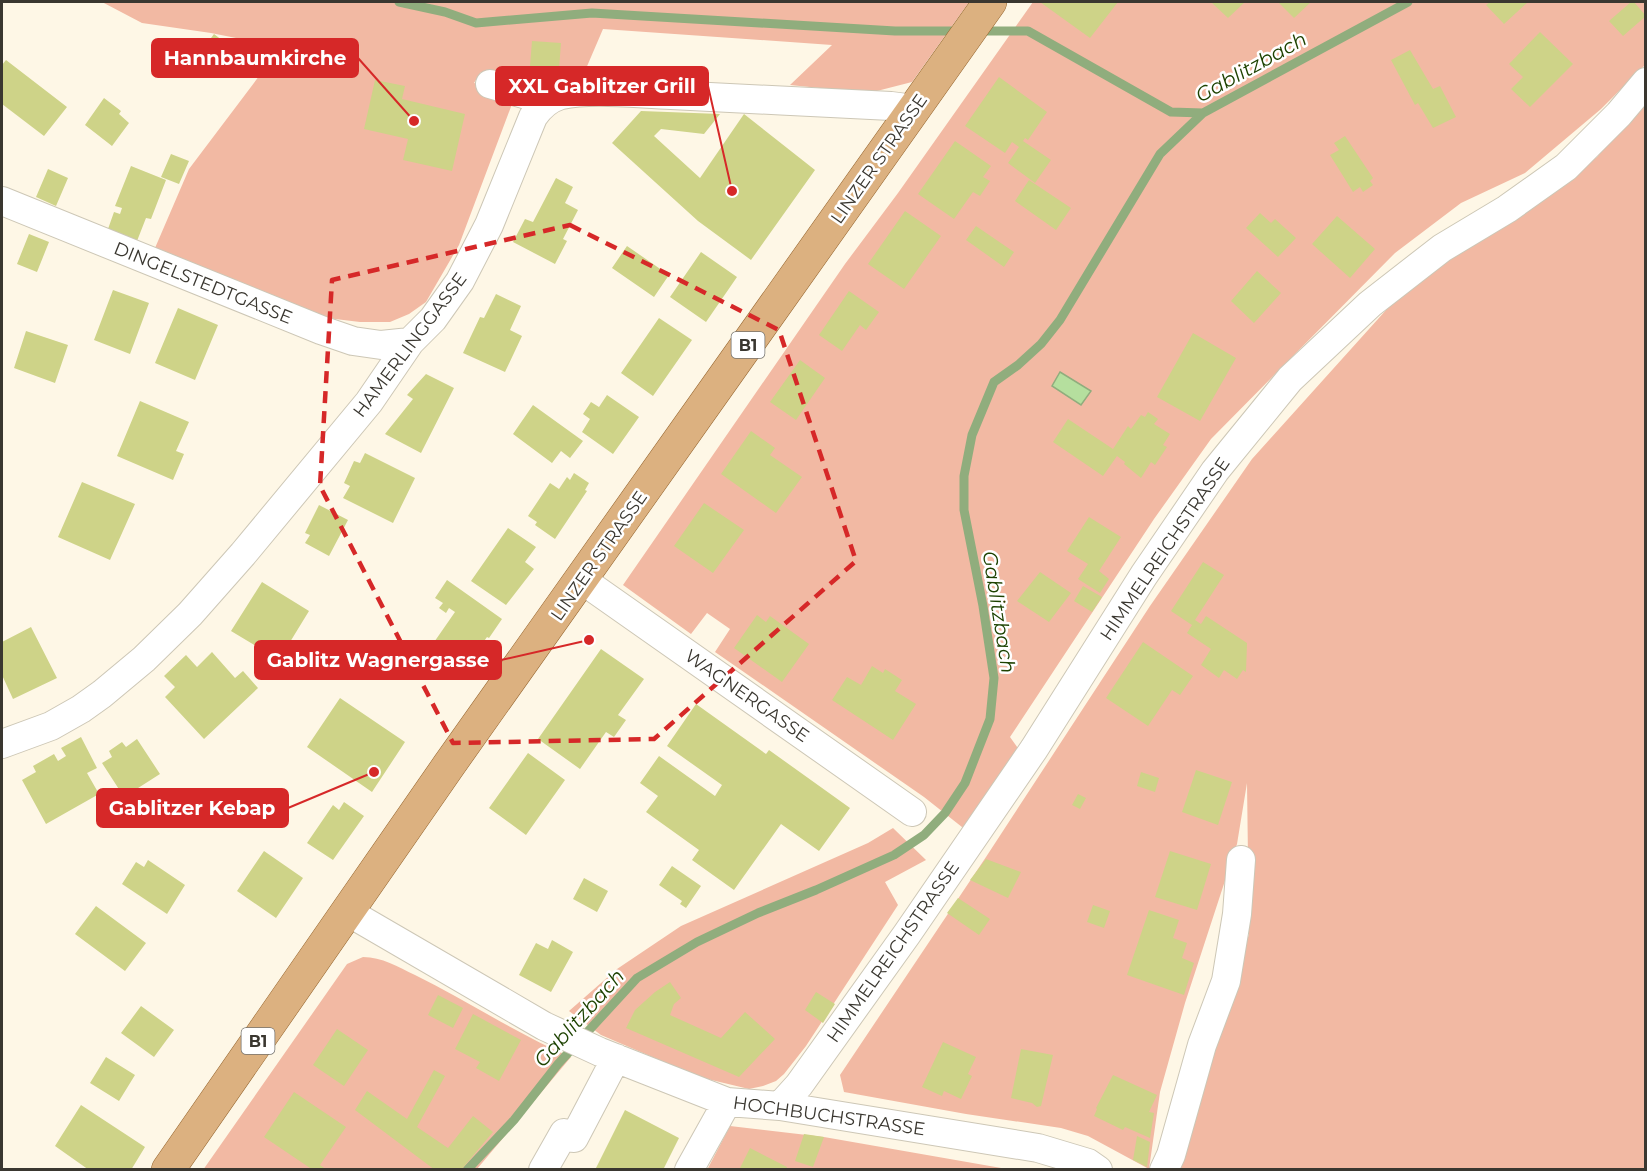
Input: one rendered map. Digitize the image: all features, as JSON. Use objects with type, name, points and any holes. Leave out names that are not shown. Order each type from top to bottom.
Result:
[{"type":"main road","name":"LINZER STRASSE","points":[[168,1170],[458,752],[977,20]]},
{"type":"street","name":"HIMMELREICHSTRASSE","points":[[780,1106],[799,1085],[907,934],[1034,749],[1144,575],[1215,471],[1290,379],[1370,304],[1442,248],[1507,209],[1566,167],[1619,114],[1646,82]]},
{"type":"street","points":[[490,84],[547,101],[559,96],[578,93],[617,93],[879,105],[914,109]]},
{"type":"street","name":"HAMERLINGGASSE","points":[[2,744],[51,726],[81,710],[144,659],[190,614],[243,554],[369,402],[392,372],[410,342],[433,319],[460,281],[489,225],[532,117],[547,101]]},
{"type":"street","name":"DINGELSTEDTGASSE","points":[[2,201],[321,330],[353,341],[381,345],[410,342]]},
{"type":"street","name":"WAGNERGASSE","points":[[582,580],[912,812]]},
{"type":"street","points":[[1164,1170],[1171,1155],[1202,1045],[1226,981],[1237,914],[1241,860]]},
{"type":"street","name":"HOCHBUCHSTRASSE","points":[[348,912],[544,1026],[608,1055],[727,1102],[780,1106],[1038,1148],[1088,1163],[1098,1170]]},
{"type":"street","points":[[543,1170],[564,1133],[574,1138],[608,1055]]},
{"type":"street","points":[[689,1170],[727,1102]]},
{"type":"highlighted area","points":[[570,225],[779,330],[856,561],[654,739],[453,743],[320,486],[332,280]]},
{"type":"shaded area","points":[[102,2],[969,2],[912,82],[869,93],[790,85],[832,45],[603,29],[582,78],[542,79],[481,72],[474,83],[490,87],[512,104],[459,245],[426,302],[409,314],[390,322],[360,322],[327,318],[155,248],[189,169],[281,47],[211,33],[142,23]]},
{"type":"shaded area","points":[[1033,2],[1645,2],[1645,65],[1601,109],[1525,173],[1461,203],[1395,253],[1211,439],[1154,519],[1010,737],[1020,751],[967,831],[924,797],[715,652],[730,629],[707,613],[691,634],[623,585],[845,264]]},
{"type":"shaded area","points":[[1645,98],[1645,1169],[1180,1169],[1249,934],[1247,783],[1237,844],[1185,1003],[1160,1092],[1149,1169],[1088,1136],[1061,1128],[844,1092],[840,1075],[1150,606],[1252,459],[1414,279],[1511,217],[1597,157]]},
{"type":"shaded area","points":[[1060,372],[1091,391],[1081,405],[1052,386]]},
{"type":"shaded area","points":[[893,828],[926,860],[885,882],[898,905],[806,1046],[776,1081],[749,1089],[699,1077],[601,1035],[569,1011],[617,969],[681,926],[868,843]]},
{"type":"shaded area","points":[[363,957],[383,961],[402,969],[571,1057],[477,1169],[203,1170],[347,964]]},
{"type":"shaded area","points":[[730,1126],[824,1137],[1007,1169],[707,1170]]},
{"type":"building","points":[[1040,2],[1118,2],[1090,38]]},
{"type":"building","points":[[1211,2],[1245,2],[1228,18]]},
{"type":"building","points":[[1278,2],[1311,2],[1294,18]]},
{"type":"building","points":[[1490,2],[1528,2],[1504,24],[1486,5]]},
{"type":"building","points":[[1631,2],[1634,2],[1646,16],[1623,36],[1609,21]]},
{"type":"building","points":[[1540,32],[1573,64],[1530,107],[1511,89],[1523,77],[1509,64]]},
{"type":"building","points":[[214,34],[227,44],[213,62],[200,53]]},
{"type":"building","points":[[532,41],[561,43],[559,69],[530,66]]},
{"type":"building","points":[[1410,50],[1433,89],[1440,86],[1456,117],[1433,128],[1418,103],[1415,105],[1391,60]]},
{"type":"building","points":[[6,60],[67,107],[44,136],[2,104],[2,65]]},
{"type":"building","points":[[999,77],[1047,112],[1028,140],[1025,138],[1023,141],[1051,160],[1035,183],[1008,163],[1019,147],[1012,142],[1005,153],[965,126]]},
{"type":"building","points":[[375,80],[405,86],[402,99],[465,114],[452,171],[403,160],[408,139],[364,129]]},
{"type":"building","points":[[104,98],[121,111],[119,114],[129,123],[112,146],[85,125]]},
{"type":"building","points":[[641,111],[720,114],[704,134],[661,129],[654,136],[700,178],[744,114],[815,170],[751,260],[698,221],[612,143]]},
{"type":"building","points":[[1345,136],[1373,178],[1370,181],[1373,185],[1363,192],[1360,187],[1353,192],[1330,155],[1339,150],[1334,143]]},
{"type":"building","points":[[955,141],[991,166],[983,177],[990,181],[980,196],[973,192],[954,219],[918,194]]},
{"type":"building","points":[[171,154],[189,161],[179,184],[161,177]]},
{"type":"building","points":[[131,166],[166,180],[151,219],[146,218],[137,241],[108,229],[114,212],[120,214],[122,208],[115,206]]},
{"type":"building","points":[[48,169],[68,178],[56,206],[36,197]]},
{"type":"building","points":[[556,178],[573,187],[565,203],[578,210],[563,239],[567,241],[555,264],[513,242],[525,219],[533,222]]},
{"type":"building","points":[[1029,180],[1071,208],[1056,230],[1015,201]]},
{"type":"building","points":[[905,211],[941,236],[904,289],[868,264]]},
{"type":"building","points":[[1260,213],[1271,223],[1275,219],[1296,238],[1278,257],[1246,228]]},
{"type":"building","points":[[1337,216],[1375,249],[1350,278],[1312,244]]},
{"type":"building","points":[[976,226],[1014,252],[1004,267],[966,240]]},
{"type":"building","points":[[29,234],[49,242],[37,272],[17,264]]},
{"type":"building","points":[[627,246],[669,275],[654,297],[612,268]]},
{"type":"building","points":[[701,252],[737,277],[706,322],[670,297]]},
{"type":"building","points":[[1257,271],[1281,293],[1254,323],[1231,301]]},
{"type":"building","points":[[113,290],[149,303],[130,354],[94,340]]},
{"type":"building","points":[[849,291],[879,312],[866,330],[860,325],[842,351],[819,335]]},
{"type":"building","points":[[496,294],[521,306],[510,330],[522,336],[505,372],[463,353],[480,317],[484,318]]},
{"type":"building","points":[[178,308],[218,325],[195,380],[155,363]]},
{"type":"building","points":[[659,318],[692,340],[653,396],[621,373]]},
{"type":"building","points":[[26,331],[68,345],[55,383],[14,368]]},
{"type":"building","points":[[1193,333],[1236,358],[1200,421],[1157,397]]},
{"type":"building","points":[[800,360],[825,378],[796,420],[770,402]]},
{"type":"building","points":[[426,374],[454,388],[421,453],[385,434],[413,399],[407,395]]},
{"type":"building","points":[[607,395],[639,417],[613,454],[582,432],[590,419],[583,414],[591,402],[599,407]]},
{"type":"building","points":[[140,401],[189,422],[176,451],[184,454],[173,480],[117,456]]},
{"type":"building","points":[[533,405],[583,441],[570,458],[561,451],[552,463],[513,434]]},
{"type":"building","points":[[1148,412],[1158,419],[1154,424],[1170,434],[1163,445],[1167,447],[1155,465],[1151,462],[1141,478],[1117,456],[1103,476],[1053,442],[1068,419],[1113,449],[1128,426],[1131,429],[1141,415],[1145,417]]},
{"type":"building","points":[[751,431],[775,448],[770,455],[802,477],[776,513],[721,474]]},
{"type":"building","points":[[365,453],[415,478],[393,523],[343,498],[350,486],[344,483],[354,461],[360,463]]},
{"type":"building","points":[[574,473],[589,483],[585,490],[587,491],[555,539],[535,525],[537,522],[528,516],[550,483],[559,489],[567,477],[570,480]]},
{"type":"building","points":[[82,482],[135,504],[110,560],[58,537]]},
{"type":"building","points":[[704,503],[744,530],[713,573],[674,546]]},
{"type":"building","points":[[319,505],[348,520],[329,556],[305,543],[310,535],[305,533]]},
{"type":"building","points":[[1089,517],[1121,537],[1099,571],[1109,579],[1100,593],[1078,579],[1088,564],[1067,551]]},
{"type":"building","points":[[508,528],[536,547],[525,562],[534,569],[506,605],[471,581]]},
{"type":"building","points":[[1203,562],[1224,575],[1195,620],[1201,624],[1206,616],[1247,643],[1246,672],[1243,670],[1237,679],[1224,670],[1219,678],[1201,665],[1211,649],[1187,633],[1192,625],[1171,611]]},
{"type":"building","points":[[1040,572],[1071,593],[1049,622],[1017,601]]},
{"type":"building","points":[[447,580],[502,619],[463,671],[430,648],[455,612],[449,608],[446,613],[439,608],[443,603],[435,598]]},
{"type":"building","points":[[262,582],[309,611],[279,660],[231,631]]},
{"type":"building","points":[[1083,586],[1102,597],[1092,612],[1074,601]]},
{"type":"building","points":[[757,615],[766,622],[770,616],[809,644],[782,682],[734,648]]},
{"type":"building","points":[[31,627],[57,678],[13,699],[2,675],[2,642]]},
{"type":"building","points":[[1143,642],[1193,676],[1180,695],[1172,690],[1148,726],[1106,698]]},
{"type":"building","points":[[601,649],[644,679],[618,715],[626,720],[614,737],[606,732],[580,769],[538,739]]},
{"type":"building","points":[[212,652],[235,678],[243,671],[258,688],[204,739],[165,697],[175,687],[164,676],[186,655],[197,667]]},
{"type":"building","points":[[872,666],[883,673],[885,669],[902,680],[895,691],[916,704],[893,740],[832,700],[847,677],[861,685]]},
{"type":"building","points":[[340,698],[405,742],[372,792],[307,747]]},
{"type":"building","points":[[696,704],[766,754],[769,750],[850,808],[819,851],[781,824],[734,890],[692,860],[699,850],[646,812],[658,796],[640,783],[659,756],[715,796],[722,785],[667,746]]},
{"type":"building","points":[[81,737],[97,768],[87,773],[99,794],[46,824],[22,780],[36,772],[33,766],[54,754],[58,761],[66,756],[61,748]]},
{"type":"building","points":[[137,739],[160,774],[124,797],[102,763],[112,757],[109,751],[122,742],[126,747]]},
{"type":"building","points":[[528,753],[565,780],[526,835],[489,808]]},
{"type":"building","points":[[1196,770],[1232,782],[1218,825],[1182,812]]},
{"type":"building","points":[[1141,772],[1159,778],[1155,792],[1137,786]]},
{"type":"building","points":[[1078,794],[1086,798],[1080,809],[1072,805]]},
{"type":"building","points":[[344,802],[364,816],[333,860],[307,843],[333,805],[339,810]]},
{"type":"building","points":[[264,851],[303,878],[276,918],[237,891]]},
{"type":"building","points":[[1170,851],[1211,864],[1197,910],[1155,897]]},
{"type":"building","points":[[986,859],[1021,872],[1008,898],[970,880]]},
{"type":"building","points":[[148,860],[185,885],[167,914],[122,884],[136,862],[144,867]]},
{"type":"building","points":[[672,866],[701,886],[686,908],[680,904],[682,901],[659,885]]},
{"type":"building","points":[[584,878],[608,891],[597,912],[573,899]]},
{"type":"building","points":[[958,898],[990,919],[979,935],[947,913]]},
{"type":"building","points":[[1093,905],[1110,911],[1104,928],[1087,922]]},
{"type":"building","points":[[96,906],[146,943],[125,971],[75,934]]},
{"type":"building","points":[[1149,910],[1179,920],[1173,938],[1187,943],[1182,958],[1194,963],[1184,995],[1127,975]]},
{"type":"building","points":[[552,940],[573,952],[551,992],[519,975],[536,943],[548,949]]},
{"type":"building","points":[[670,982],[681,998],[674,1004],[670,1015],[721,1038],[745,1012],[775,1039],[739,1077],[626,1028],[635,1010]]},
{"type":"building","points":[[816,992],[835,1004],[823,1023],[805,1010]]},
{"type":"building","points":[[438,995],[463,1008],[453,1028],[428,1015]]},
{"type":"building","points":[[141,1006],[174,1030],[154,1057],[121,1033]]},
{"type":"building","points":[[473,1014],[521,1040],[499,1081],[476,1068],[480,1062],[455,1049]]},
{"type":"building","points":[[337,1029],[368,1050],[344,1086],[313,1065]]},
{"type":"building","points":[[943,1042],[976,1057],[968,1074],[972,1076],[961,1099],[944,1091],[942,1096],[922,1087]]},
{"type":"building","points":[[1021,1049],[1053,1055],[1041,1106],[1037,1107],[1032,1103],[1011,1098]]},
{"type":"building","points":[[106,1057],[135,1075],[119,1101],[90,1083]]},
{"type":"building","points":[[434,1070],[445,1076],[417,1127],[448,1148],[473,1116],[493,1132],[461,1170],[435,1170],[355,1110],[367,1091],[407,1119]]},
{"type":"building","points":[[1113,1075],[1157,1095],[1149,1112],[1154,1113],[1150,1138],[1125,1127],[1123,1130],[1094,1116]]},
{"type":"building","points":[[294,1092],[346,1127],[320,1165],[327,1170],[313,1170],[264,1137]]},
{"type":"building","points":[[81,1105],[145,1147],[131,1170],[89,1170],[55,1146]]},
{"type":"building","points":[[625,1110],[679,1138],[663,1170],[595,1170]]},
{"type":"building","points":[[804,1134],[824,1137],[813,1167],[795,1161]]},
{"type":"building","points":[[1137,1136],[1150,1142],[1147,1167],[1133,1160]]},
{"type":"building","points":[[750,1148],[787,1167],[786,1170],[739,1170]]},
{"type":"waterway","points":[[399,2],[445,12],[476,23],[592,13],[895,31],[960,31]]},
{"type":"waterway","name":"Gablitzbach","points":[[467,1170],[514,1120],[558,1064],[637,978],[697,942],[758,913],[894,855],[924,835],[945,813],[965,783],[990,719],[994,678],[983,606],[964,510],[964,476],[972,435],[994,382],[1018,365],[1041,344],[1060,320],[1160,154],[1203,113],[1408,2]]},
{"type":"waterway","points":[[980,31],[1028,31],[1171,112],[1203,113]]},
{"type":"place","name":"Hannbaumkirche","points":[[414,121]]},
{"type":"place","name":"XXL Gablitzer Grill","points":[[732,191]]},
{"type":"place","name":"Gablitz Wagnergasse","points":[[589,640]]},
{"type":"place","name":"Gablitzer Kebap","points":[[374,772]]}]
